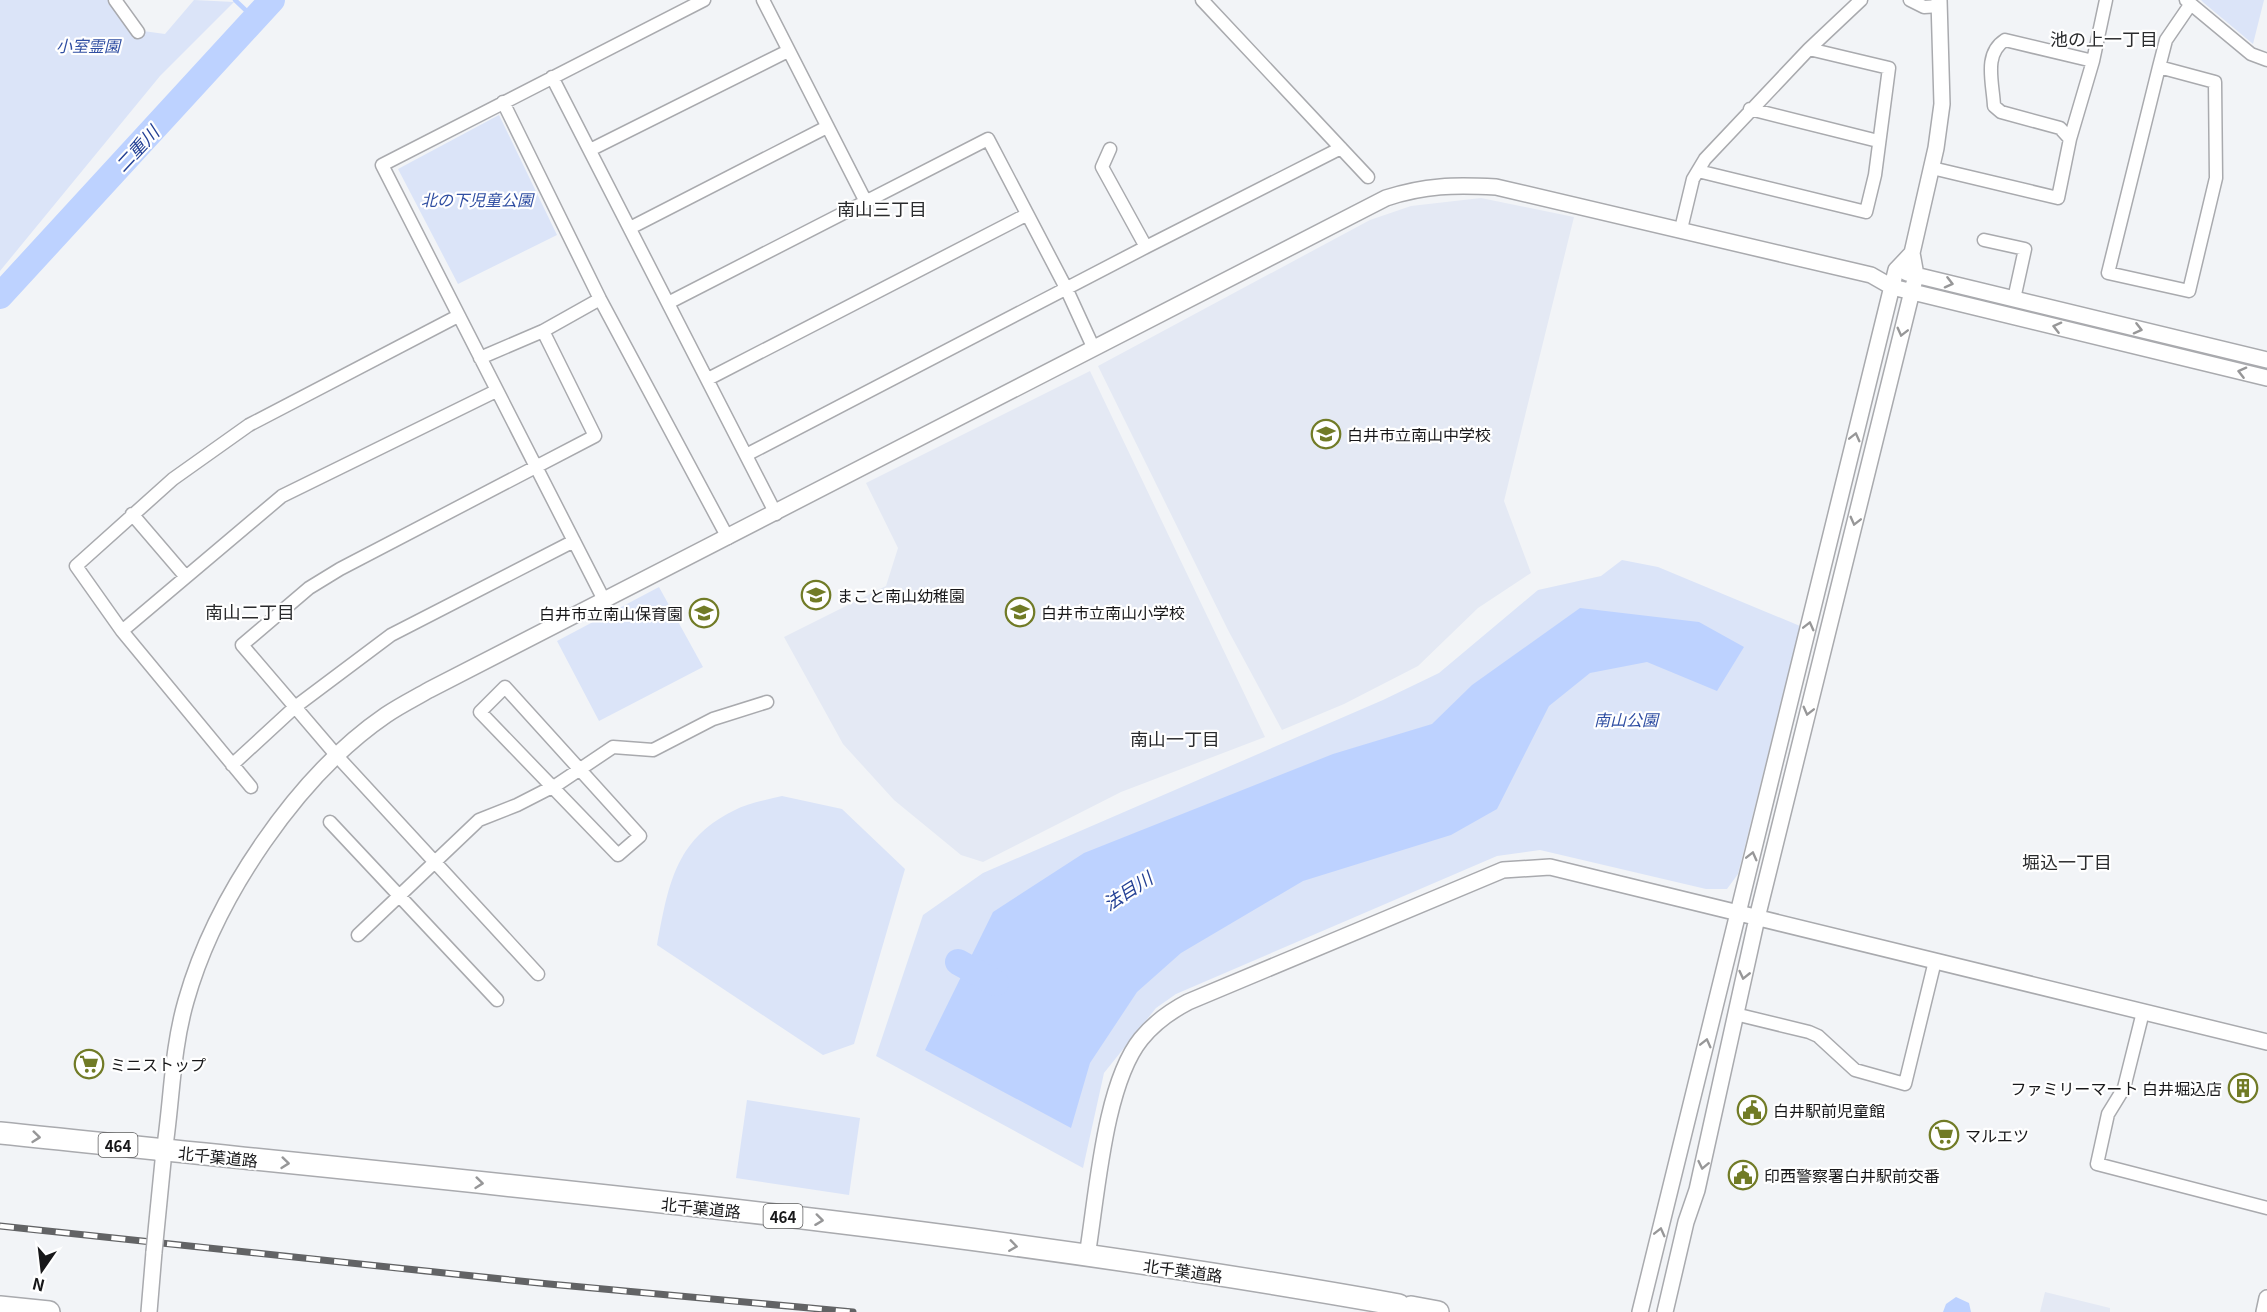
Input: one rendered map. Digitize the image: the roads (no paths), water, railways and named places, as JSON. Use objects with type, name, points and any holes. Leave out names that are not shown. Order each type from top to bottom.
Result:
[{"type":"highway","name":"北千葉道路","points":[[0,1133],[164,1155],[722,1209],[1087,1256],[1295,1286],[1438,1312]]},
{"type":"highway","points":[[0,1307],[49,1312]]},
{"type":"street","points":[[114,0],[138,32]]},
{"type":"street","points":[[604,600],[381,165],[704,0]]},
{"type":"street","points":[[763,0],[866,202]]},
{"type":"street","points":[[1202,0],[1368,177]]},
{"type":"street","points":[[1681,229],[1698,171],[1705,159],[1809,49],[1862,0]]},
{"type":"street","points":[[1665,1312],[1686,1222],[1697,1190],[1757,918],[1916,275],[1912,253],[1932,168],[1942,104],[1940,3],[1924,7],[1910,0]]},
{"type":"street","points":[[1932,168],[2058,198],[2071,149],[2070,139],[2093,61],[2106,0]]},
{"type":"street","points":[[2159,67],[2215,82],[2217,178],[2189,291],[2108,273],[2159,67],[2166,40],[2188,3],[2251,54],[2267,60]]},
{"type":"street","points":[[2070,139],[2060,128],[2001,112],[1994,106],[1991,55],[1995,47],[2005,40],[2093,61]]},
{"type":"street","points":[[1698,171],[1866,212],[1875,175],[1889,68],[1809,49]]},
{"type":"street","points":[[590,150],[788,51]]},
{"type":"street","points":[[552,77],[776,514]]},
{"type":"street","points":[[503,102],[600,299],[728,538]]},
{"type":"street","points":[[1750,109],[1878,141]]},
{"type":"street","points":[[630,228],[826,127]]},
{"type":"street","points":[[668,303],[988,139],[1066,288],[1094,349]]},
{"type":"street","points":[[746,455],[1341,148]]},
{"type":"street","points":[[1110,149],[1102,167],[1146,247]]},
{"type":"street","points":[[149,1310],[174,1057],[186,1001],[202,957],[233,891],[258,850],[309,785],[337,756],[386,716],[429,690],[776,514],[1386,198],[1417,188],[1446,185],[1496,188],[1681,229],[1871,275],[1892,287],[2267,378]]},
{"type":"street","points":[[708,379],[1026,215]]},
{"type":"street","points":[[1984,240],[2025,249],[2014,299]]},
{"type":"street","points":[[1640,1312],[1896,270],[1912,253]]},
{"type":"street","points":[[1871,275],[1896,270],[2267,360]]},
{"type":"street","points":[[480,358],[543,331],[600,299]]},
{"type":"street","points":[[251,787],[122,631],[76,566],[173,479],[249,425],[458,316]]},
{"type":"street","points":[[538,974],[337,756],[242,645],[309,588],[340,569],[595,436],[543,331]]},
{"type":"street","points":[[122,631],[282,496],[496,391]]},
{"type":"street","points":[[132,514],[186,577]]},
{"type":"street","points":[[232,765],[295,707],[391,634],[574,541]]},
{"type":"street","points":[[505,687],[640,836],[618,855],[551,788],[480,712],[505,687]]},
{"type":"street","points":[[358,935],[479,820],[551,788],[580,772],[613,747],[653,750],[713,719],[767,702]]},
{"type":"street","points":[[330,822],[497,1000]]},
{"type":"street","points":[[1087,1256],[1112,1106],[1120,1076],[1140,1041],[1155,1023],[1188,1002],[1503,870],[1550,867],[2267,1042]]},
{"type":"street","points":[[1735,1014],[1809,1032],[1818,1036],[1855,1070],[1905,1084],[1935,962]]},
{"type":"street","points":[[2143,1012],[2124,1088],[2108,1114],[2097,1164],[2267,1208]]},
{"type":"street","points":[[2264,1312],[2267,1298]]},
{"type":"water","points":[[1580,608],[1699,622],[1744,647],[1717,691],[1647,662],[1590,673],[1549,706],[1497,809],[1451,835],[1303,881],[1181,953],[1137,992],[1090,1063],[1071,1128],[925,1050],[993,912],[1084,853],[1333,754],[1432,724],[1472,685]]},
{"type":"water","points":[[1956,1297],[1969,1303],[1971,1312],[1943,1312],[1946,1304]]},
{"type":"waterway","points":[[235,0],[255,19]]},
{"type":"waterway","name":"二重川","points":[[0,296],[272,0]]},
{"type":"waterway","name":"法目川","points":[[958,962],[996,983]]},
{"type":"railway","points":[[0,1226],[549,1284],[853,1312]]},
{"type":"place","name":"白井市立南山中学校","points":[[1326,434]]},
{"type":"place","name":"まこと南山幼稚園","points":[[816,595]]},
{"type":"place","name":"白井市立南山小学校","points":[[1020,612]]},
{"type":"place","name":"白井市立南山保育園","points":[[704,613]]},
{"type":"place","name":"ミニストップ","points":[[89,1064]]},
{"type":"place","name":"ファミリーマート 白井堀込店","points":[[2243,1088]]},
{"type":"place","name":"白井駅前児童館","points":[[1752,1110]]},
{"type":"place","name":"マルエツ","points":[[1944,1135]]},
{"type":"place","name":"印西警察署白井駅前交番","points":[[1743,1175]]},
{"type":"district","name":"池の上一丁目","points":[[2104,38]]},
{"type":"district","name":"南山三丁目","points":[[882,208]]},
{"type":"district","name":"南山二丁目","points":[[250,611]]},
{"type":"district","name":"南山一丁目","points":[[1175,738]]},
{"type":"district","name":"堀込一丁目","points":[[2067,861]]},
{"type":"park label","name":"小室霊園","points":[[88,45]]},
{"type":"park label","name":"北の下児童公園","points":[[477,199]]},
{"type":"park label","name":"南山公園","points":[[1626,719]]}]
